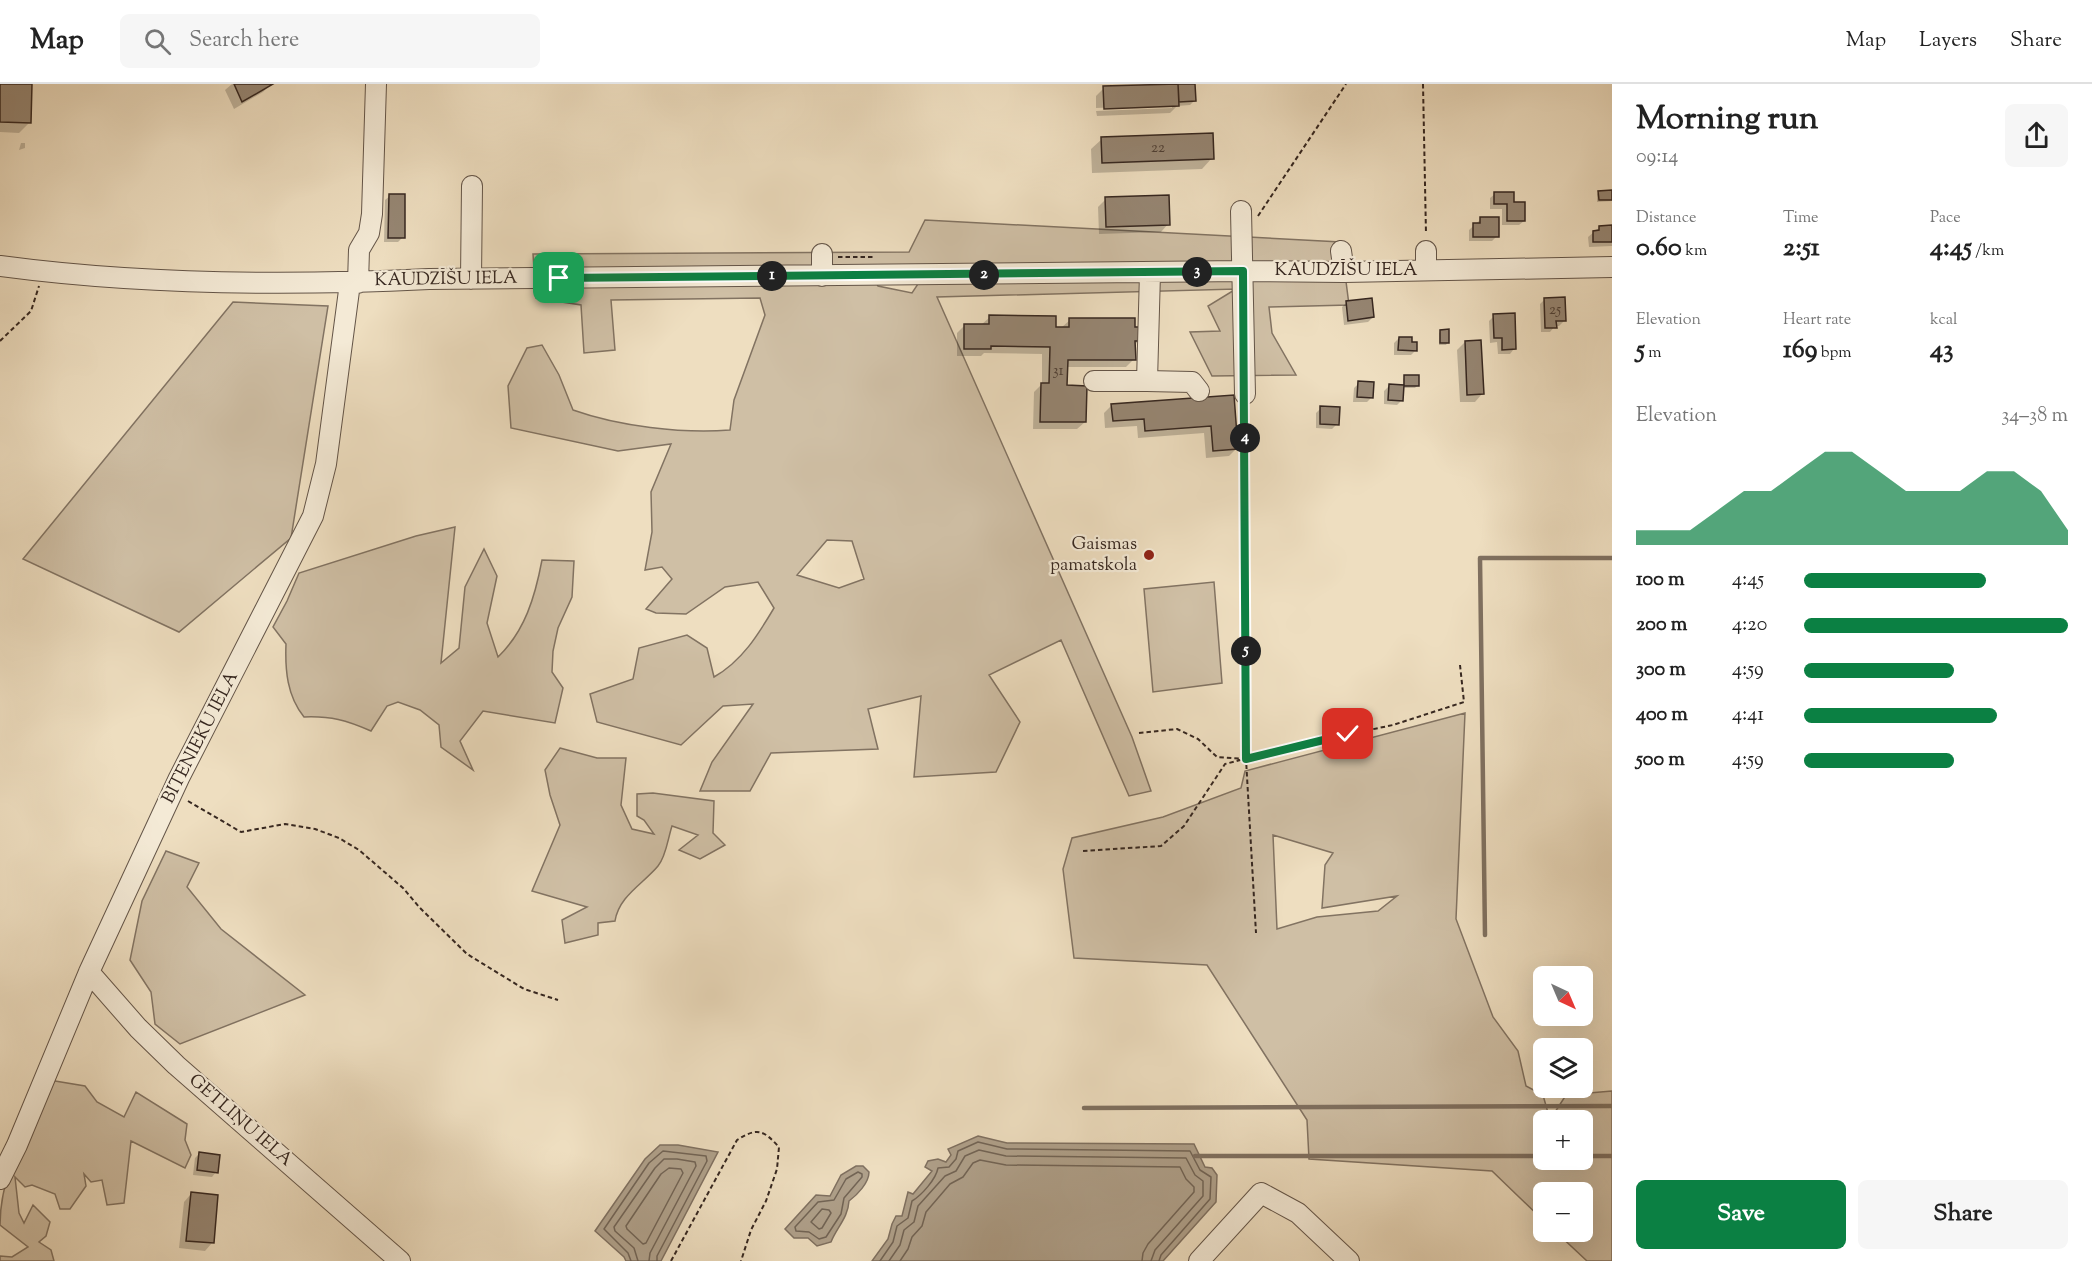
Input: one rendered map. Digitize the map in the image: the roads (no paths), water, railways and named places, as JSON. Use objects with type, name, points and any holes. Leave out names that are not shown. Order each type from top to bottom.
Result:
[{"type":"street","name":"BITENIEKU IELA","points":[[0,1179],[17,1145],[89,972],[173,792],[313,516],[326,464],[358,250],[369,233],[372,214],[376,84]]},
{"type":"street","points":[[471,279],[472,186]]},
{"type":"street","points":[[1241,211],[1245,394]]},
{"type":"street","points":[[1341,251],[1344,272]]},
{"type":"street","points":[[822,254],[822,276]]},
{"type":"street","name":"KAUDZĪŠU IELA","points":[[0,266],[40,272],[203,281],[354,283],[471,279],[1243,271],[1344,272],[1426,261],[1612,267]]},
{"type":"street","points":[[1147,381],[1150,273]]},
{"type":"street","points":[[1094,381],[1192,382],[1199,391]]},
{"type":"street","name":"GETLIŅU IELA","points":[[89,972],[138,1028],[176,1065],[400,1261]]},
{"type":"street","points":[[1199,1261],[1260,1193],[1298,1213],[1349,1261]]},
{"type":"water","points":[[978,1136],[1007,1143],[1194,1144],[1205,1167],[1212,1168],[1217,1175],[1216,1202],[1163,1261],[872,1261],[888,1239],[896,1216],[902,1216],[908,1192],[913,1194],[932,1171],[925,1167],[928,1161],[938,1159],[946,1162],[951,1155],[948,1149]]},
{"type":"water","points":[[660,1145],[678,1145],[718,1152],[661,1261],[626,1261],[595,1231],[645,1159]]},
{"type":"water","points":[[856,1166],[863,1166],[869,1172],[867,1180],[849,1201],[844,1217],[831,1242],[817,1246],[808,1238],[794,1238],[785,1229],[816,1195],[830,1196],[841,1175]]},
{"type":"waterway","points":[[1485,935],[1480,558],[1612,558]]},
{"type":"waterway","points":[[1084,1108],[1612,1106]]},
{"type":"waterway","points":[[1195,1156],[1533,1156]]},
{"type":"waterway","points":[[1593,1156],[1612,1156]]},
{"type":"place","name":"Gaismas pamatskola","points":[[1149,555]]}]
